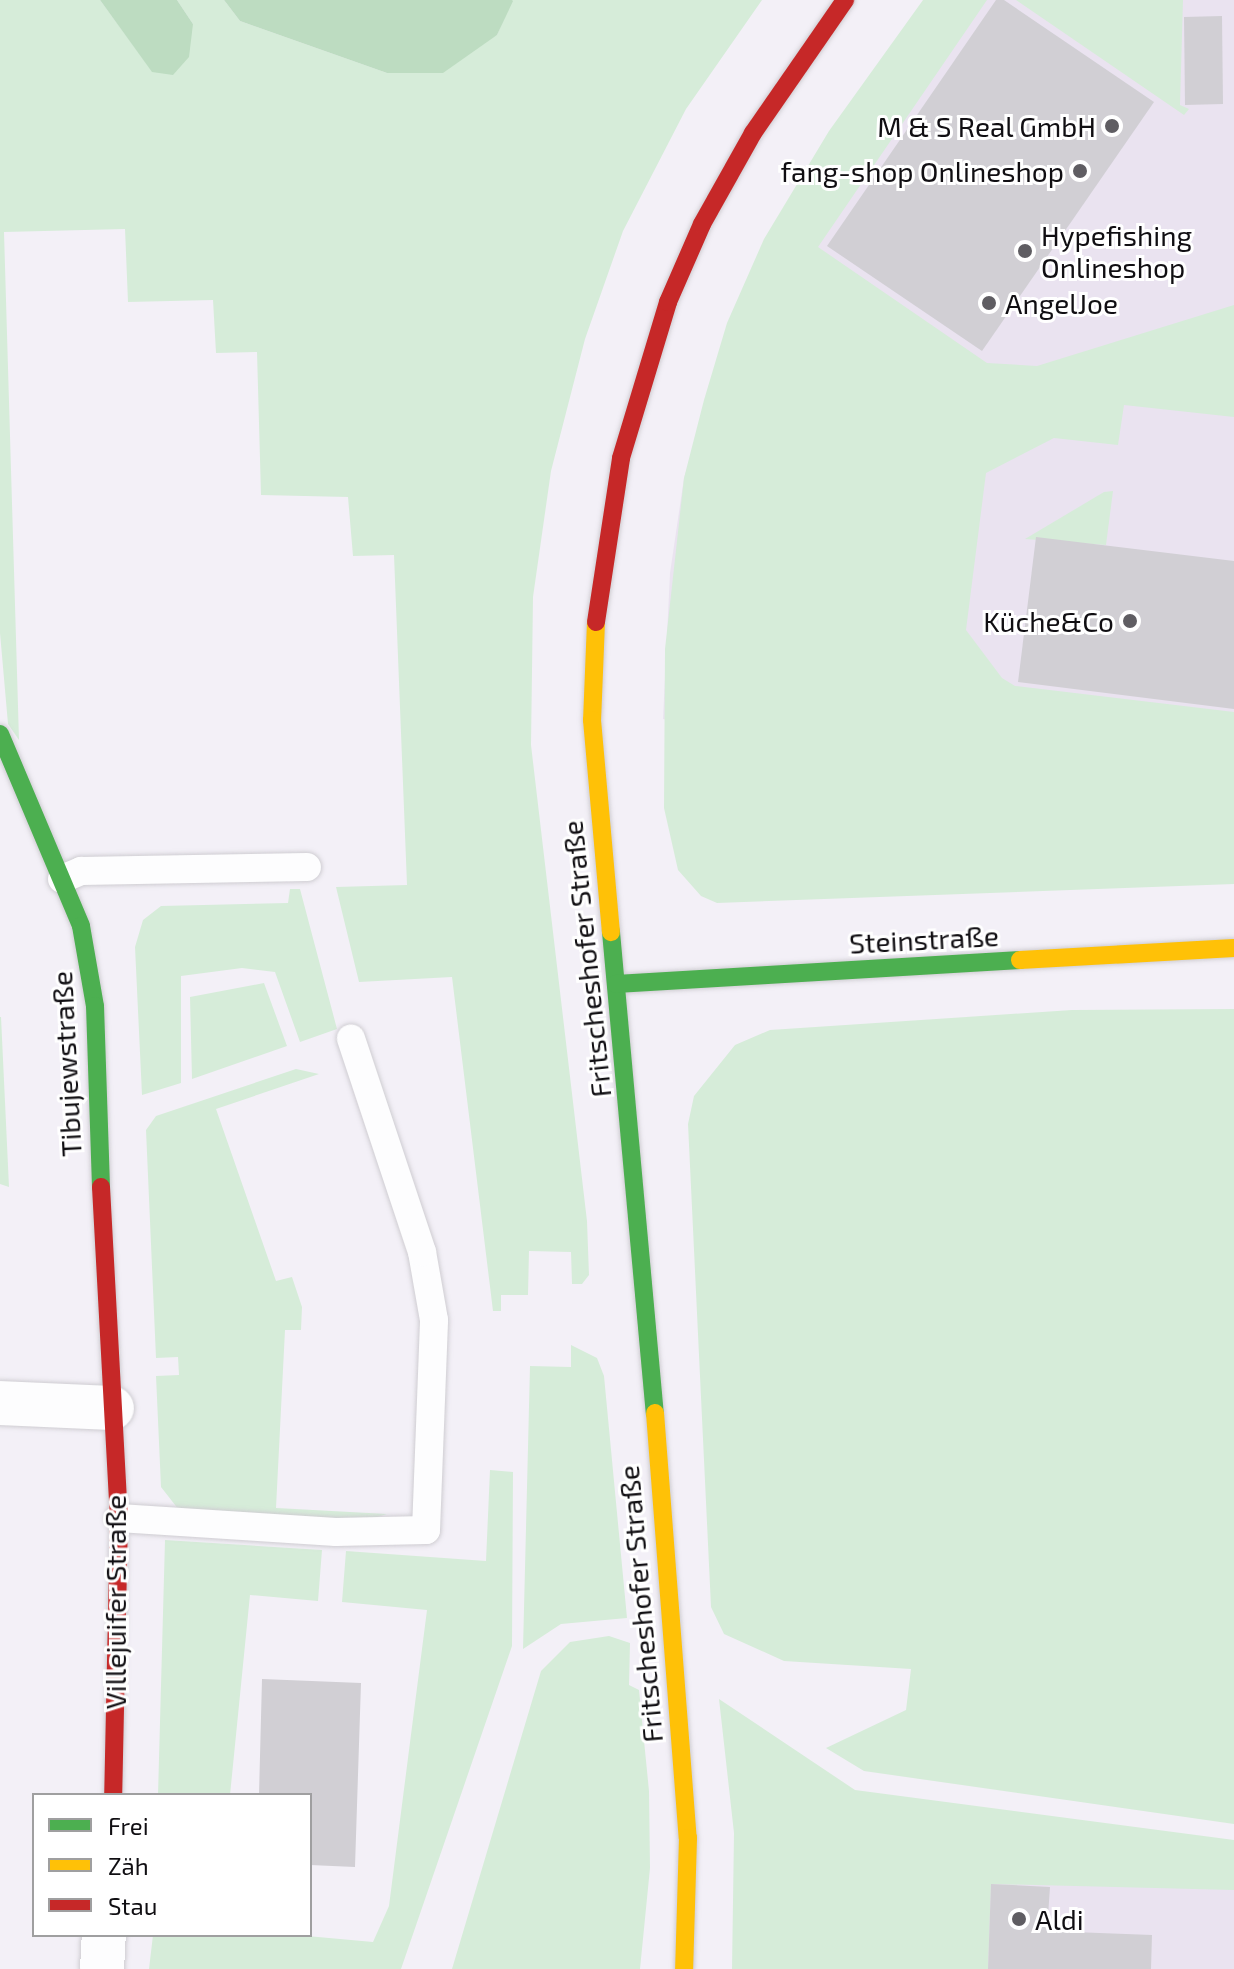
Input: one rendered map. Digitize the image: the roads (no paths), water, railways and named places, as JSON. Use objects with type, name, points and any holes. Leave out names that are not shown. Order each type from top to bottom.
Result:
[{"type":"street","name":"Fritscheshofer Straße","points":[[684,1969],[688,1838],[631,1113],[592,720],[604,546],[621,458],[668,302],[702,224],[753,133],[845,0]]},
{"type":"street","name":"Tibujewstraße","points":[[0,734],[81,926],[95,1006],[112,1408]]},
{"type":"street","name":"Steinstraße","points":[[616,984],[1234,948]]},
{"type":"street","points":[[0,1403],[112,1408]]},
{"type":"street","name":"Villejuifer Straße","points":[[112,1408],[119,1518],[113,1793]]},
{"type":"street","points":[[102,1969],[104,1937]]},
{"type":"lane","points":[[62,879],[81,871],[307,867]]},
{"type":"lane","points":[[119,1518],[336,1532],[426,1530],[434,1320],[422,1252],[351,1039]]},
{"type":"place","name":"M & S Real GmbH","points":[[1112,126]]},
{"type":"place","name":"fang-shop Onlineshop","points":[[1080,171]]},
{"type":"place","name":"Hypefishing Onlineshop","points":[[1025,251]]},
{"type":"place","name":"AngelJoe","points":[[989,303]]},
{"type":"place","name":"Küche&Co","points":[[1130,621]]},
{"type":"place","name":"Aldi","points":[[1019,1919]]}]
